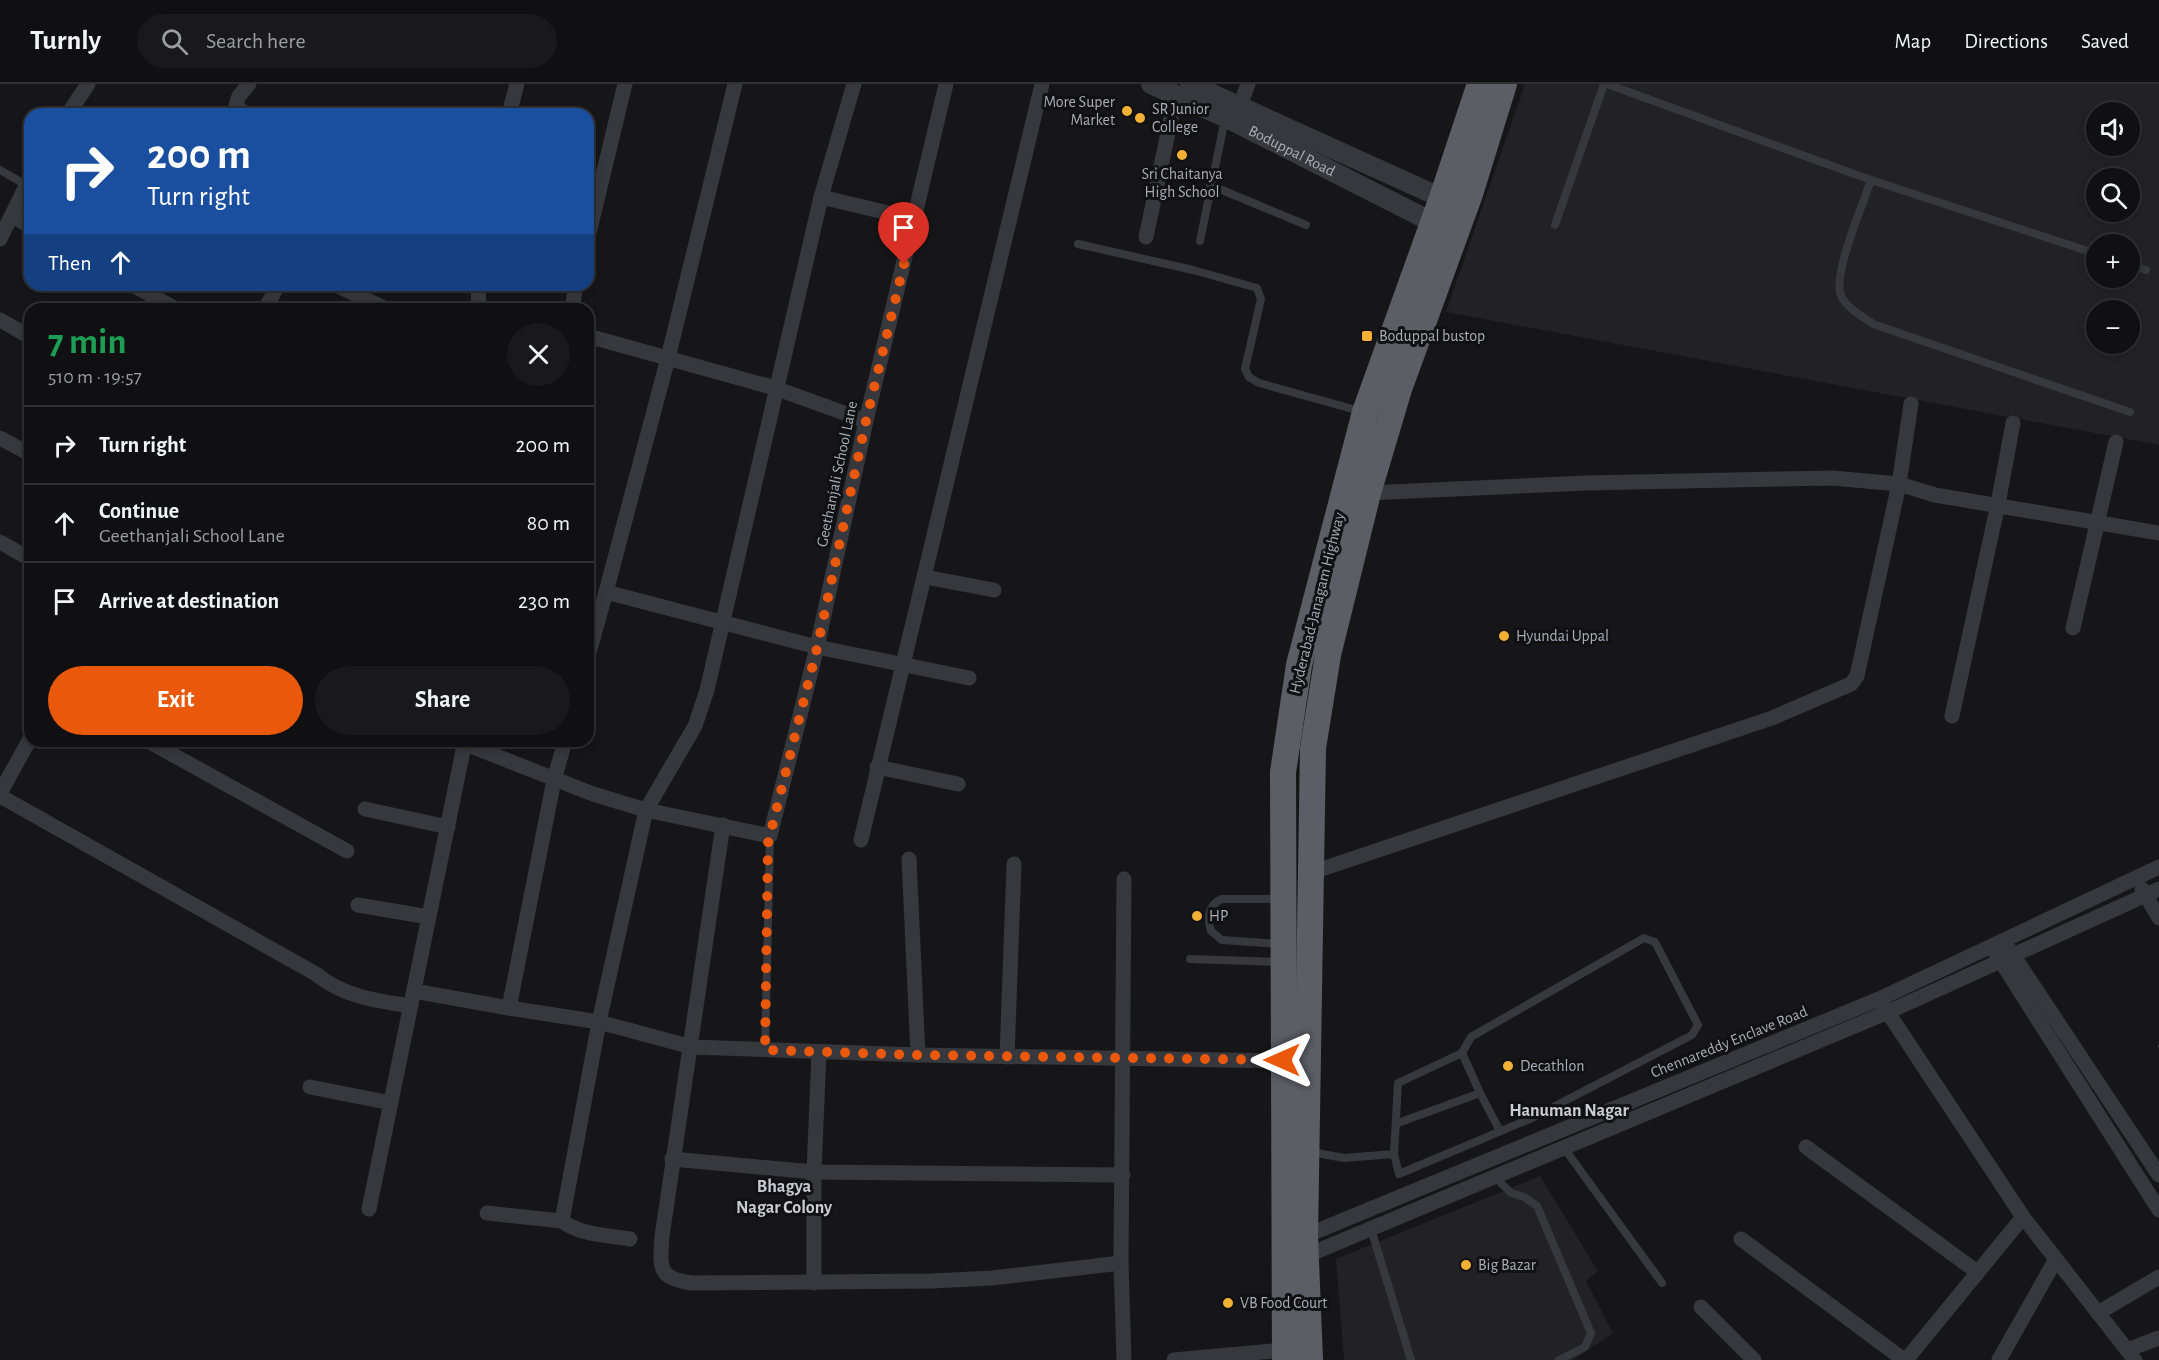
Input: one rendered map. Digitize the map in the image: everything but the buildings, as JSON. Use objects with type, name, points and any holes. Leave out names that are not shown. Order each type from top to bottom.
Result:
[{"type":"highway","name":"Hyderabad-Janagam Highway","points":[[1310,1360],[1306,1246],[1306,1151],[1313,748],[1365,412],[1442,198],[1480,84]]},
{"type":"highway","name":"Hyderabad-Janagam Highway","points":[[1284,1355],[1282,772],[1299,665],[1346,531],[1368,493],[1399,389],[1470,194],[1504,84]]},
{"type":"street","points":[[72,108],[88,84]]},
{"type":"street","points":[[238,108],[236,105],[239,96],[249,84]]},
{"type":"street","points":[[511,108],[517,84]]},
{"type":"street","points":[[594,218],[626,84]]},
{"type":"street","points":[[594,635],[668,358],[735,84]]},
{"type":"street","points":[[562,1221],[599,1022],[646,810],[695,726],[707,690],[725,622],[775,388],[821,197],[854,84]]},
{"type":"street","name":"Geethanjali School Lane","points":[[770,836],[817,648],[866,421],[946,84]]},
{"type":"street","points":[[861,840],[902,665],[926,577],[1042,84]]},
{"type":"street","name":"Boduppal Road","points":[[1151,84],[1183,90],[1442,198]]},
{"type":"street","points":[[1233,111],[1248,84]]},
{"type":"street","points":[[1146,237],[1183,90]]},
{"type":"street","name":"Boduppal Road","points":[[1233,111],[1432,222]]},
{"type":"street","points":[[0,239],[24,190]]},
{"type":"street","points":[[821,197],[914,219]]},
{"type":"street","points":[[12,216],[24,223]]},
{"type":"street","points":[[144,291],[165,303]]},
{"type":"street","points":[[348,291],[374,303]]},
{"type":"street","points":[[0,320],[24,334]]},
{"type":"street","points":[[594,338],[775,388],[866,421]]},
{"type":"street","points":[[1310,873],[1772,718],[1851,684],[1857,676],[1899,484],[1911,404]]},
{"type":"street","points":[[1952,716],[1998,504],[2013,423]]},
{"type":"street","points":[[0,438],[24,451]]},
{"type":"street","points":[[2073,628],[2100,522],[2116,442]]},
{"type":"street","points":[[1368,493],[1586,483],[1832,478],[1899,484],[1935,495],[2159,532]]},
{"type":"street","points":[[0,542],[24,556]]},
{"type":"street","points":[[926,577],[994,590]]},
{"type":"street","points":[[606,592],[817,648],[969,678]]},
{"type":"street","points":[[26,747],[0,794],[306,969],[326,983],[348,994],[369,1000],[411,1006]]},
{"type":"street","points":[[159,747],[347,851]]},
{"type":"street","points":[[369,1209],[448,827],[462,747]]},
{"type":"street","points":[[475,747],[554,780],[646,810],[770,836]]},
{"type":"street","points":[[509,1008],[554,780],[563,747]]},
{"type":"street","points":[[877,767],[958,784]]},
{"type":"street","points":[[365,809],[448,827]]},
{"type":"street","points":[[723,825],[692,1047],[672,1159],[662,1236],[660,1265],[665,1274],[672,1280],[691,1283],[814,1283],[992,1278],[1121,1263]]},
{"type":"street","points":[[909,859],[918,1055]]},
{"type":"street","points":[[1007,1057],[1014,864]]},
{"type":"street","name":"Chennareddy Enclave Road","points":[[1306,1246],[1371,1229],[1888,1012],[2159,867]]},
{"type":"street","points":[[2136,878],[2152,893],[2159,918]]},
{"type":"street","points":[[1124,879],[1121,1263],[1124,1360]]},
{"type":"street","name":"Chennareddy Enclave Road","points":[[1306,1246],[1879,999],[2152,893]]},
{"type":"street","points":[[358,905],[429,917]]},
{"type":"street","points":[[2002,950],[2055,1033],[2100,1116],[2158,1208]]},
{"type":"street","points":[[414,991],[599,1022],[692,1047],[1007,1057],[1282,1060]]},
{"type":"street","points":[[1879,999],[2023,1217],[2131,1355],[2159,1338]]},
{"type":"street","points":[[2055,1033],[2114,1107],[2156,1170],[2137,1176]]},
{"type":"street","points":[[814,1283],[814,1172],[819,1052]]},
{"type":"street","points":[[310,1087],[391,1103]]},
{"type":"street","points":[[2100,1116],[2114,1107]]},
{"type":"street","points":[[1806,1147],[1976,1272]]},
{"type":"street","points":[[672,1159],[814,1172],[1123,1175]]},
{"type":"street","points":[[487,1213],[562,1221],[569,1227],[587,1232],[630,1239]]},
{"type":"street","points":[[1741,1239],[1905,1360],[2023,1217]]},
{"type":"street","points":[[1999,1360],[2056,1259]]},
{"type":"street","points":[[2098,1313],[2159,1277]]},
{"type":"street","points":[[1701,1307],[1754,1360]]},
{"type":"street","points":[[1174,1360],[1284,1355]]},
{"type":"lane","points":[[1555,225],[1605,84],[1871,180],[2086,250]]},
{"type":"lane","points":[[1200,241],[1210,185],[1233,111]]},
{"type":"lane","points":[[0,170],[24,180]]},
{"type":"lane","points":[[1871,180],[1840,273],[1840,293],[1850,306],[1873,324],[2130,412]]},
{"type":"lane","points":[[1210,185],[1306,225]]},
{"type":"lane","points":[[1078,244],[1193,270],[1257,288],[1261,299],[1245,369],[1249,377],[1259,383],[1365,412]]},
{"type":"lane","points":[[2140,268],[2146,270]]},
{"type":"lane","points":[[765,1050],[770,836]]},
{"type":"lane","points":[[1282,899],[1221,899],[1210,908],[1208,916],[1211,931],[1222,940],[1282,953]]},
{"type":"lane","points":[[1644,938],[1655,942],[1698,1025],[1692,1035],[1532,1118],[1399,1174],[1395,1154],[1398,1123],[1398,1083],[1462,1053],[1471,1036],[1644,938]]},
{"type":"lane","points":[[1190,959],[1282,953]]},
{"type":"lane","points":[[1462,1053],[1500,1131]]},
{"type":"lane","points":[[1398,1123],[1480,1093]]},
{"type":"lane","points":[[1564,1148],[1662,1283]]},
{"type":"lane","points":[[1306,1151],[1344,1158],[1395,1154]]},
{"type":"lane","points":[[1495,1177],[1511,1193],[1524,1197],[1537,1206],[1591,1333],[1585,1347],[1559,1360]]},
{"type":"lane","points":[[1371,1229],[1411,1360]]},
{"type":"shaded area","points":[[1525,84],[2159,84],[2159,445],[1446,312]]},
{"type":"shaded area","name":"Big Bazar","points":[[1540,1176],[1598,1271],[1586,1281],[1613,1333],[1573,1360],[1344,1360],[1336,1259]]},
{"type":"place","name":"More Super Market","points":[[1127,111]]},
{"type":"place","name":"SR Junior College","points":[[1140,118]]},
{"type":"place","name":"Sri Chaitanya High School","points":[[1182,155]]},
{"type":"place","name":"Boduppal bustop","points":[[1367,336]]},
{"type":"place","name":"Hyundai Uppal","points":[[1504,636]]},
{"type":"place","name":"HP","points":[[1197,916]]},
{"type":"place","name":"Decathlon","points":[[1508,1066]]},
{"type":"place","name":"Big Bazar","points":[[1466,1265]]},
{"type":"place","name":"VB Food Court","points":[[1228,1303]]},
{"type":"district","name":"Hanuman Nagar","points":[[1569,1111]]},
{"type":"district","name":"Bhagya Nagar Colony","points":[[784,1197]]},
{"type":"route","points":[[904,264],[866,421],[817,648],[768,843],[765,1050],[1124,1059],[1282,1060]]}]
